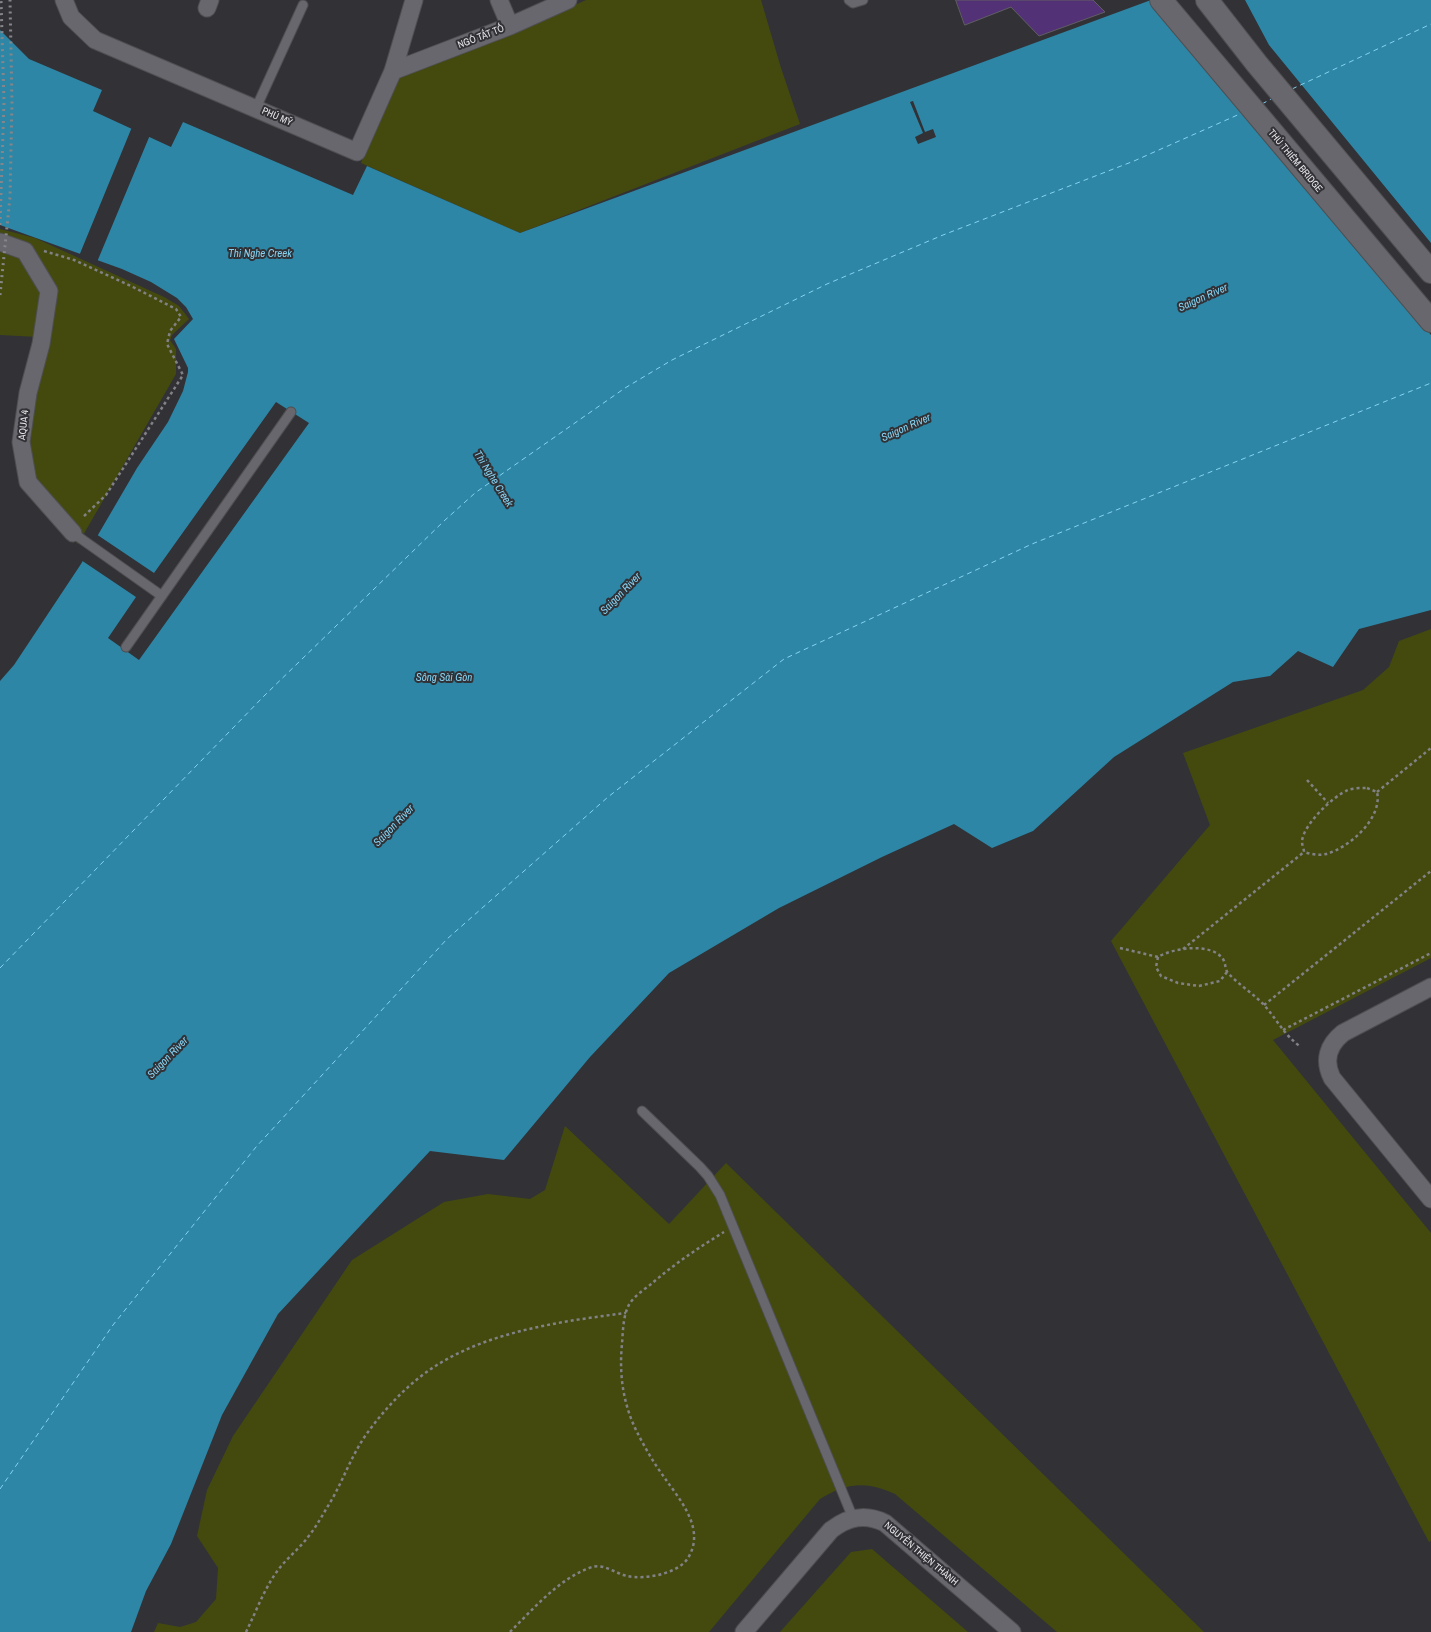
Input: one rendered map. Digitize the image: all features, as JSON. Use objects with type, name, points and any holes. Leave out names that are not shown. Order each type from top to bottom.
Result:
[{"type":"main road","name":"THỦ THIÊM BRIDGE","points":[[1161,0],[1431,321]]},
{"type":"main road","points":[[1207,0],[1257,64],[1431,272]]},
{"type":"street","name":"PHÚ MỸ","points":[[64,0],[71,17],[95,40],[357,152],[393,71],[414,0]]},
{"type":"street","points":[[499,0],[510,26]]},
{"type":"street","name":"NGÔ TẤT TỐ","points":[[393,71],[510,26],[568,0]]},
{"type":"street","name":"AQUA 4","points":[[0,242],[25,251],[49,290],[41,344],[28,393],[21,442],[28,482],[73,533]]},
{"type":"street","points":[[1431,987],[1340,1036],[1332,1044],[1328,1052],[1327,1065],[1332,1078],[1431,1199]]},
{"type":"street","name":"NGUYỄN THIỆN THÀNH","points":[[744,1632],[831,1530],[840,1522],[853,1518],[866,1517],[876,1518],[886,1523],[1012,1632]]},
{"type":"lane","points":[[849,0],[853,3],[863,0]]},
{"type":"lane","points":[[256,108],[303,5]]},
{"type":"lane","points":[[126,647],[291,412]]},
{"type":"lane","name":"AQUA 4","points":[[73,533],[162,596]]},
{"type":"lane","points":[[642,1111],[708,1176],[720,1195],[853,1518]]},
{"type":"path","points":[[42,251],[74,260],[133,287],[176,309],[181,317],[170,331],[167,344],[183,375],[106,495],[83,517]]},
{"type":"path","points":[[1377,792],[1431,748]]},
{"type":"path","points":[[1307,780],[1328,803]]},
{"type":"path","points":[[1304,852],[1302,843],[1303,837],[1314,819],[1328,803],[1351,789],[1367,788],[1377,792]]},
{"type":"path","points":[[1304,852],[1325,854],[1341,848],[1351,841],[1372,819],[1377,807],[1377,792]]},
{"type":"path","points":[[1183,949],[1304,852]]},
{"type":"path","points":[[1264,1005],[1431,871]]},
{"type":"path","points":[[1120,948],[1158,957],[1166,952],[1183,949],[1205,949],[1215,952],[1223,959],[1227,972],[1264,1005],[1290,1040],[1301,1047]]},
{"type":"path","points":[[1283,1030],[1431,953]]},
{"type":"path","points":[[1158,957],[1156,967],[1161,976],[1178,983],[1199,986],[1213,983],[1220,981],[1227,972]]},
{"type":"path","points":[[510,1632],[554,1590],[575,1575],[590,1568],[600,1566],[631,1577],[646,1576],[665,1573],[676,1569],[687,1560],[691,1553],[694,1538],[692,1520],[681,1500],[643,1444],[633,1423],[626,1402],[621,1372],[621,1357],[626,1313],[633,1300],[660,1276],[684,1258],[734,1227]]},
{"type":"path","points":[[246,1632],[272,1580],[285,1561],[302,1544],[314,1528],[335,1495],[348,1465],[367,1433],[380,1416],[407,1387],[436,1365],[485,1342],[562,1323],[626,1313]]},
{"type":"green space","points":[[586,0],[761,0],[781,68],[800,124],[520,233],[361,163],[398,77],[513,33]]},
{"type":"green space","points":[[0,229],[35,238],[164,297],[179,306],[189,319],[172,335],[170,340],[176,349],[176,374],[78,544],[41,511],[34,501],[14,444],[16,413],[38,337],[0,335]]},
{"type":"green space","points":[[1431,629],[1431,958],[1273,1040],[1431,1233],[1431,1541],[1429,1542],[1111,941],[1210,825],[1183,753],[1363,690],[1389,667],[1399,641]]},
{"type":"green space","points":[[565,1126],[669,1224],[726,1163],[1204,1632],[1057,1632],[895,1494],[875,1487],[857,1485],[839,1489],[820,1499],[709,1632],[154,1632],[158,1623],[180,1627],[196,1622],[216,1599],[218,1568],[197,1536],[207,1490],[233,1436],[352,1260],[444,1202],[488,1194],[530,1199],[545,1190]]},
{"type":"green space","points":[[872,1549],[968,1632],[780,1632],[851,1552]]},
{"type":"water","name":"Sông Sài Gòn","points":[[1151,0],[1431,0],[1431,610],[1359,629],[1333,667],[1298,651],[1270,676],[1233,682],[1114,757],[1033,831],[992,848],[954,824],[882,857],[779,908],[669,973],[590,1057],[504,1160],[430,1151],[278,1314],[222,1415],[171,1544],[146,1591],[131,1632],[0,1632],[0,681],[14,665],[81,564],[137,468],[168,422],[183,391],[188,372],[188,368],[174,339],[193,319],[186,307],[177,298],[151,282],[122,269],[0,225],[0,30],[29,59],[102,90],[93,111],[171,147],[183,122],[353,195],[367,166],[520,233]]},
{"type":"pier","points":[[1151,0],[1245,0],[1269,45],[1431,243],[1431,335]]},
{"type":"pier","points":[[913,101],[925,132],[933,129],[936,137],[918,144],[915,137],[923,133],[910,102]]},
{"type":"pier","points":[[132,127],[150,135],[97,262],[79,256]]},
{"type":"pier","points":[[276,402],[309,423],[139,660],[108,638],[136,597],[81,560],[96,534],[154,573]]},
{"type":"building","points":[[956,0],[1093,0],[1105,12],[1039,36],[1011,7],[965,25]]},
{"type":"ferry route","points":[[1292,89],[1431,24]]},
{"type":"ferry route","points":[[1262,104],[1271,99]]},
{"type":"ferry route","points":[[0,968],[264,696],[444,521],[475,493],[625,388],[672,360],[827,284],[943,235],[1134,161],[1242,113]]},
{"type":"ferry route","points":[[0,1489],[113,1325],[256,1147],[447,939],[608,797],[784,659],[1032,544],[1431,383]]},
{"type":"railway","points":[[0,225],[4,102],[1,0]]},
{"type":"railway","points":[[0,295],[10,197],[12,102],[10,0]]},
{"type":"water label","name":"Thi Nghe Creek","points":[[260,254]]},
{"type":"water label","name":"Saigon River","points":[[1203,298]]},
{"type":"water label","name":"Saigon River","points":[[906,428]]},
{"type":"water label","name":"Thi Nghe Creek","points":[[493,479]]},
{"type":"water label","name":"Saigon River","points":[[621,594]]},
{"type":"water label","name":"Saigon River","points":[[394,826]]},
{"type":"water label","name":"Saigon River","points":[[168,1058]]}]
